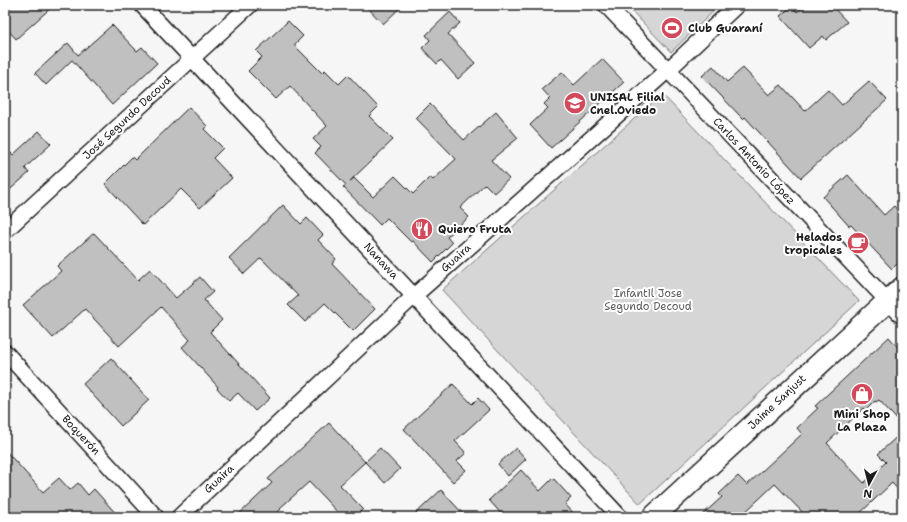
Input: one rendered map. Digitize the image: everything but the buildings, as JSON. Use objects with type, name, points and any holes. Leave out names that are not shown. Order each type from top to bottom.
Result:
[{"type":"main road","name":"Jaime Sanjust","points":[[653,517],[894,295]]},
{"type":"street","name":"Nanawa","points":[[142,5],[620,517]]},
{"type":"street","name":"José Segundo Decoud","points":[[5,231],[250,5]]},
{"type":"street","name":"Carlos Antonio López","points":[[606,5],[668,70],[894,295],[902,316]]},
{"type":"street","name":"Guaira","points":[[179,517],[414,296],[668,70],[737,5]]},
{"type":"street","name":"Boquerón","points":[[5,352],[156,517]]},
{"type":"green space","name":"Club Guaraní","points":[[626,5],[720,5],[671,52]]},
{"type":"green space","name":"Infantil Jose Segundo Decoud","points":[[662,94],[859,301],[640,504],[442,290]]},
{"type":"place","name":"Club Guaraní","points":[[672,28]]},
{"type":"place","name":"UNISAL Filial Cnel.Oviedo","points":[[575,103]]},
{"type":"place","name":"Quiero Fruta","points":[[422,229]]},
{"type":"place","name":"Helados tropicales","points":[[858,243]]},
{"type":"place","name":"Mini Shop La Plaza","points":[[862,394]]}]
